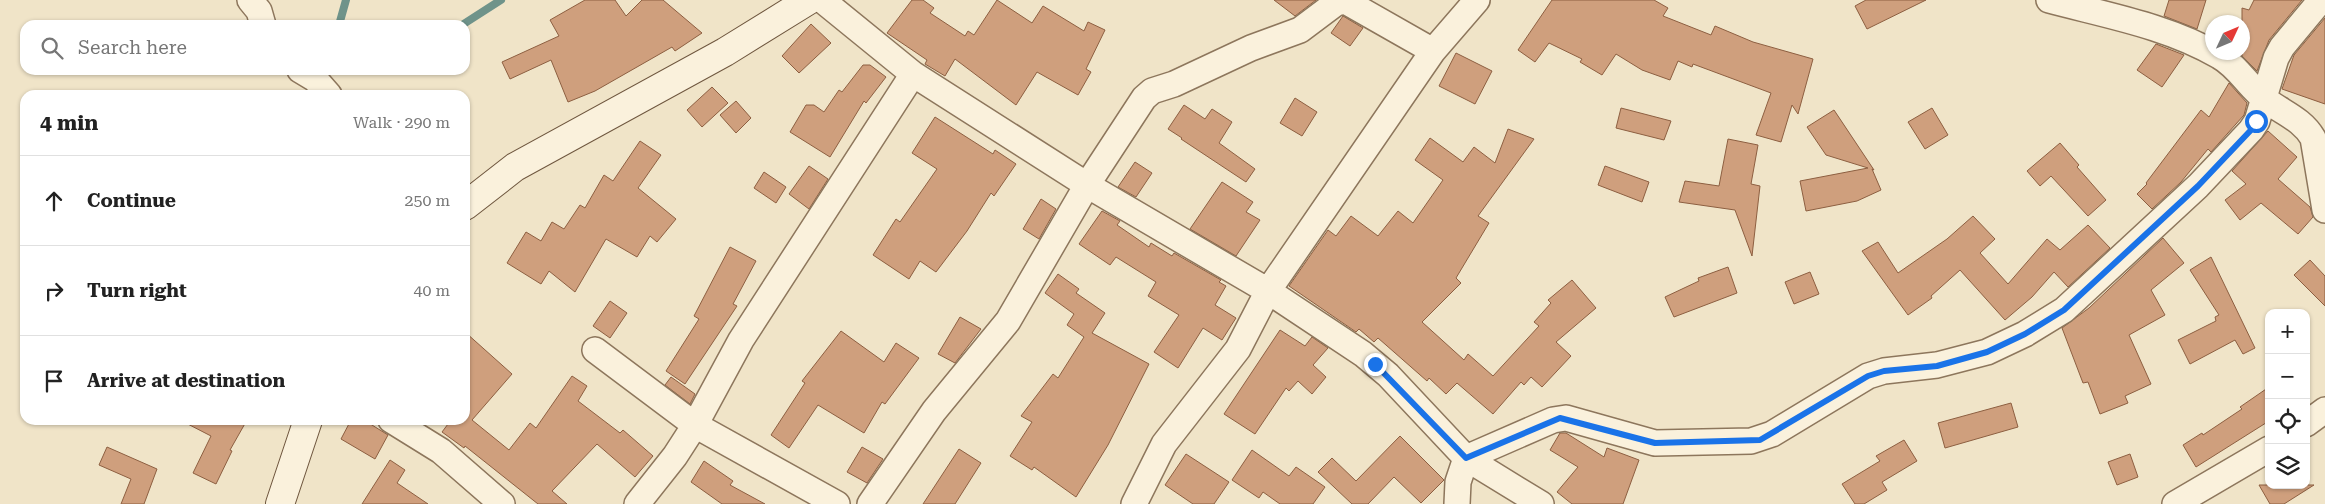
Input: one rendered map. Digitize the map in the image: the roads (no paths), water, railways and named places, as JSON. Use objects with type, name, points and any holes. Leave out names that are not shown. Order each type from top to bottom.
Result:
[{"type":"main road","points":[[470,202],[515,167],[724,52],[809,0]]},
{"type":"main road","points":[[280,504],[306,425]]},
{"type":"street","points":[[822,0],[913,74],[1087,185],[1268,291],[1375,364],[1466,458],[1541,504]]},
{"type":"street","points":[[1134,504],[1164,444],[1238,349],[1268,291],[1433,52],[1477,0]]},
{"type":"street","points":[[2049,0],[2161,31],[2219,56],[2263,98],[2308,129],[2313,138],[2325,210]]},
{"type":"street","points":[[1457,504],[1458,482],[1466,458],[1560,418],[1655,443],[1760,440],[1868,376],[1884,371],[1937,366],[1987,352],[2025,334],[2077,299],[2198,186],[2251,130],[2256,121],[2276,58],[2282,47],[2321,0]]},
{"type":"street","points":[[870,504],[929,418],[1008,322],[1087,185],[1144,98],[1152,91],[1174,84],[1251,48],[1300,30],[1336,3],[1345,1],[1433,52]]},
{"type":"street","points":[[637,504],[675,456],[696,424],[741,340],[913,74]]},
{"type":"street","points":[[308,75],[315,79],[325,90]]},
{"type":"street","points":[[595,350],[696,424],[837,504]]},
{"type":"street","points":[[2310,421],[2325,410]]},
{"type":"street","points":[[398,425],[441,451],[502,504]]},
{"type":"street","points":[[2175,504],[2265,451]]},
{"type":"waterway","points":[[340,20],[346,0]]},
{"type":"waterway","points":[[470,20],[501,0]]}]
